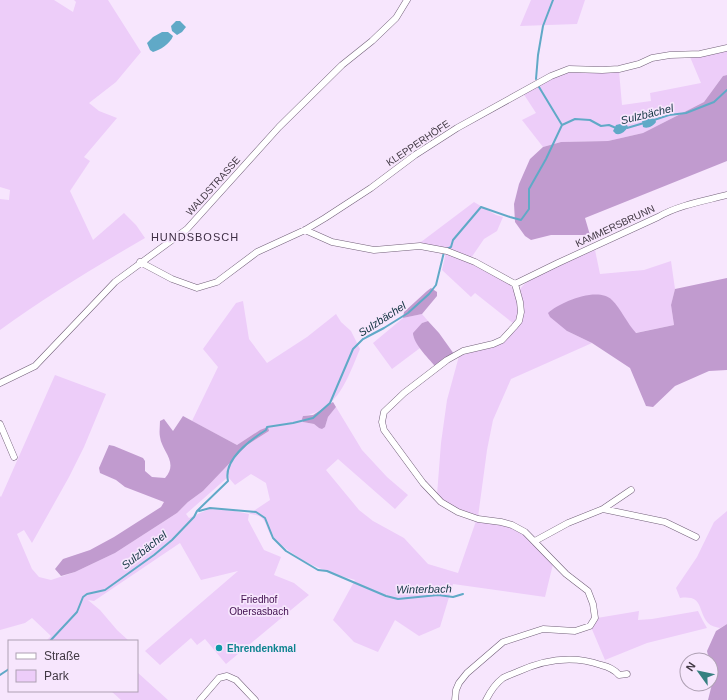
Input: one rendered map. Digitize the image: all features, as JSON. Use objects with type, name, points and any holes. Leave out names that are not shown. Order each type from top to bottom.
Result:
[{"type":"street","name":"WALDSTRASSE","points":[[0,383],[35,366],[115,282],[140,262],[187,230],[279,127],[342,65],[372,41],[396,18],[407,0]]},
{"type":"street","name":"KLEPPERHÖFE","points":[[140,262],[172,279],[197,288],[217,282],[257,252],[305,230],[371,188],[457,128],[551,76],[569,70],[619,69],[639,64],[652,58],[670,55],[700,54],[727,48]]},
{"type":"street","name":"KAMMERSBRUNN","points":[[515,284],[668,212],[686,205],[727,195]]},
{"type":"street","points":[[305,230],[332,242],[374,250],[420,246],[445,250],[475,262],[515,284],[521,312],[519,321],[506,336],[502,340],[493,344],[463,352],[447,360],[404,393],[384,412],[382,422],[384,430],[423,483],[441,502],[458,512],[478,519],[512,525],[526,532],[566,574],[588,591],[593,604],[595,618],[590,626],[575,631],[543,629],[504,642],[467,673],[459,683],[456,690],[455,700]]},
{"type":"street","points":[[0,424],[14,457]]},
{"type":"street","points":[[535,541],[568,523],[603,510],[631,490]]},
{"type":"street","points":[[603,510],[665,522],[696,537]]},
{"type":"street","points":[[486,700],[492,689],[503,678],[546,661],[568,659],[590,661],[615,670],[619,675],[627,674]]},
{"type":"street","points":[[200,700],[219,678],[227,676],[236,680],[255,700]]},
{"type":"green space","points":[[0,0],[54,0],[73,12],[76,2],[74,0],[108,0],[141,52],[116,82],[89,103],[99,111],[117,118],[84,157],[90,161],[70,191],[93,240],[124,213],[136,225],[145,238],[71,282],[0,330],[0,199],[9,200],[10,190],[0,187]]},
{"type":"green space","points":[[531,0],[585,0],[577,24],[520,26]]},
{"type":"green space","points":[[727,50],[727,75],[723,76],[704,102],[643,133],[608,141],[561,142],[543,147],[522,120],[536,113],[523,93],[547,79],[571,71],[619,71],[622,105],[651,101],[650,93],[701,83],[690,57],[710,55]]},
{"type":"green space","points":[[474,202],[496,215],[503,217],[497,231],[484,239],[471,258],[444,247],[417,245]]},
{"type":"green space","points":[[595,250],[600,274],[644,270],[671,261],[675,289],[671,305],[674,325],[635,333],[611,299],[567,331],[592,343],[511,379],[493,420],[487,450],[478,517],[450,506],[437,495],[441,443],[447,400],[459,356],[494,346],[523,314],[524,305],[520,290],[531,279],[553,267]]},
{"type":"green space","points":[[446,252],[487,269],[511,286],[519,307],[519,314],[514,324],[475,293],[471,297],[442,270]]},
{"type":"green space","name":"Friedhof Obersasbach","points":[[243,301],[249,339],[267,363],[307,337],[336,314],[341,322],[351,331],[360,349],[346,381],[333,400],[315,413],[303,416],[303,422],[314,424],[319,428],[325,427],[328,417],[336,407],[362,450],[387,477],[408,495],[395,509],[338,459],[326,470],[359,510],[373,521],[404,538],[428,564],[458,573],[476,521],[502,524],[520,530],[553,564],[545,597],[453,584],[440,627],[419,636],[395,620],[378,652],[354,642],[333,620],[355,580],[326,571],[300,559],[271,536],[264,520],[261,517],[249,514],[248,520],[264,550],[281,557],[274,575],[294,583],[309,595],[226,664],[205,639],[197,645],[191,638],[160,665],[145,651],[238,571],[201,580],[180,543],[94,601],[88,600],[100,610],[128,640],[47,640],[51,636],[32,618],[25,623],[0,630],[0,496],[1,497],[55,375],[106,394],[84,447],[32,543],[24,530],[17,534],[32,569],[39,577],[51,580],[75,572],[115,553],[177,513],[188,502],[203,491],[247,445],[269,431],[260,430],[237,445],[192,421],[218,367],[203,349],[236,303]],"holes":[[[251,474],[266,483],[270,500],[249,514],[230,510],[209,509],[189,518],[186,514],[228,477],[235,485]]]},
{"type":"green space","points":[[422,314],[428,321],[422,323],[413,336],[420,348],[392,369],[373,343],[403,318]]},
{"type":"green space","points":[[727,511],[727,624],[720,628],[708,623],[697,601],[688,598],[680,598],[676,588],[697,557],[714,522]]},
{"type":"green space","points":[[639,611],[638,620],[698,611],[707,628],[647,643],[605,660],[591,627],[597,618]]},
{"type":"green space","points":[[138,673],[168,700],[121,700],[112,692],[138,692]]},
{"type":"shaded area","points":[[727,75],[727,161],[585,218],[590,235],[551,235],[531,240],[525,236],[515,222],[514,204],[519,184],[530,159],[543,147],[561,142],[608,141],[643,133],[704,102],[723,76]]},
{"type":"shaded area","points":[[727,278],[727,370],[709,371],[675,386],[653,407],[646,406],[630,368],[592,343],[567,331],[550,317],[548,313],[561,304],[579,297],[589,295],[606,296],[612,300],[636,333],[674,325],[671,305],[675,289]]},
{"type":"shaded area","points":[[431,288],[437,292],[437,296],[422,314],[403,318],[404,312]]},
{"type":"shaded area","points":[[428,321],[439,333],[454,354],[435,366],[418,346],[413,333],[422,323]]},
{"type":"shaded area","points":[[333,402],[336,407],[328,417],[325,427],[322,429],[314,424],[303,422],[303,416],[313,415]]},
{"type":"shaded area","points":[[183,416],[237,445],[260,430],[268,427],[269,431],[247,445],[203,491],[188,502],[177,513],[115,553],[75,572],[61,576],[55,569],[63,559],[90,550],[114,537],[161,507],[164,502],[125,487],[116,480],[100,473],[99,468],[109,445],[143,458],[145,461],[145,471],[152,477],[165,478],[169,472],[170,462],[161,442],[160,421],[164,419],[173,431]]},
{"type":"shaded area","points":[[727,624],[727,700],[708,700],[710,692],[719,692],[719,652],[707,651],[716,631]]},
{"type":"water","points":[[176,21],[180,21],[186,27],[177,35],[172,31],[171,26]]},
{"type":"water","points":[[162,32],[168,32],[173,36],[170,42],[159,50],[153,52],[150,50],[147,43],[153,37]]},
{"type":"water","points":[[649,117],[655,119],[656,122],[650,127],[643,127],[642,120]]},
{"type":"water","points":[[624,123],[628,127],[623,132],[616,134],[613,131],[616,125]]},
{"type":"waterway","points":[[536,79],[543,26],[553,0]]},
{"type":"waterway","points":[[539,87],[562,125]]},
{"type":"waterway","name":"Sulzbächel","points":[[654,120],[669,115],[686,113],[714,102],[727,90]]},
{"type":"waterway","name":"Sulzbächel","points":[[447,249],[451,247],[453,240],[481,207],[521,220],[529,209],[529,189],[546,159],[562,125],[575,119],[590,120],[601,126],[609,125],[616,128]]},
{"type":"waterway","name":"Sulzbächel","points":[[627,128],[644,123]]},
{"type":"waterway","name":"Sulzbächel","points":[[51,640],[77,612],[83,597],[87,594],[105,590],[154,555],[172,540],[194,517],[197,511],[228,481],[230,466],[239,451],[266,430],[267,427],[313,418],[330,403],[353,349],[363,339],[408,313],[429,294],[436,285],[444,252]]},
{"type":"waterway","name":"Winterbach","points":[[199,511],[210,508],[256,512],[265,518],[273,538],[286,551],[318,570],[327,571],[386,596],[398,599],[438,595],[453,597],[463,594]]},
{"type":"waterway","name":"Sulzbächel","points":[[0,675],[8,670]]},
{"type":"place","name":"Ehrendenkmal","points":[[219,648]]},
{"type":"district","name":"HUNDSBOSCH","points":[[195,237]]}]
